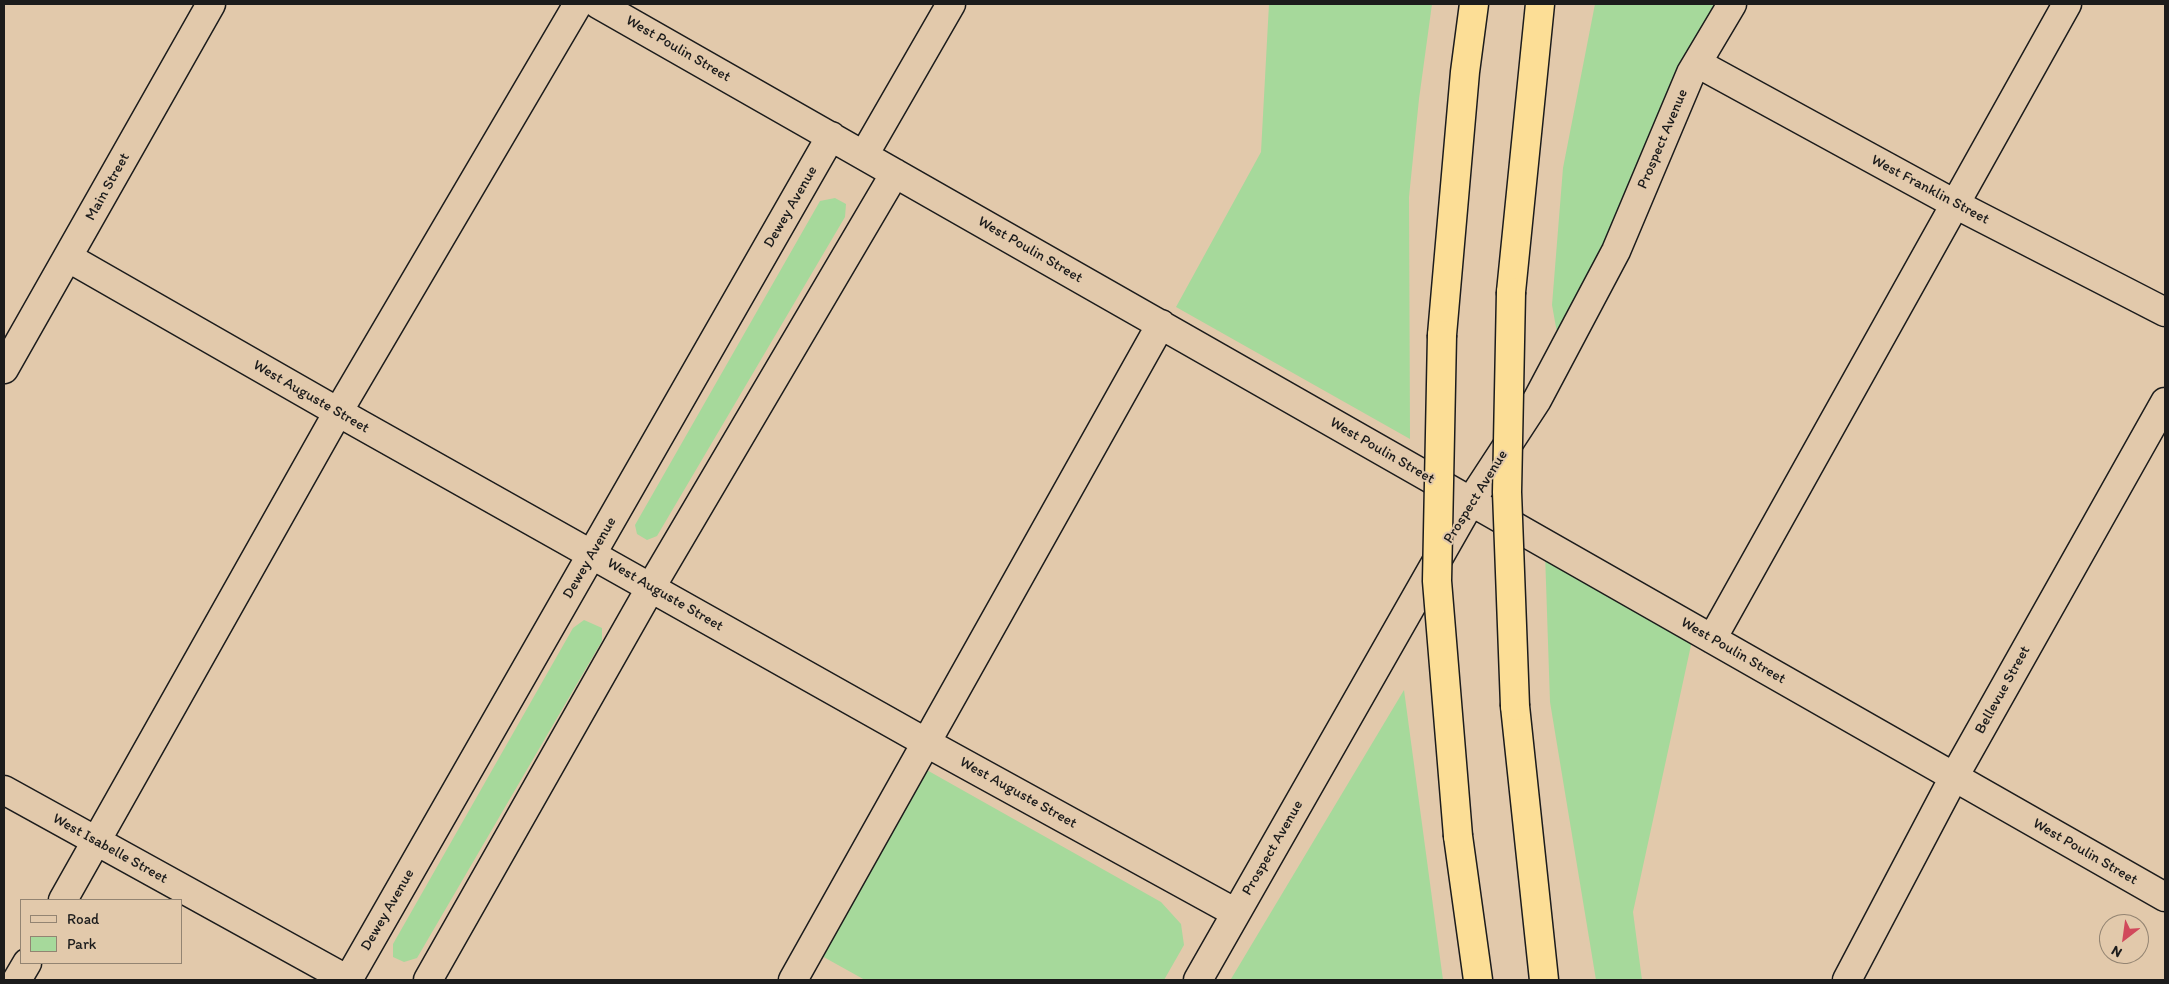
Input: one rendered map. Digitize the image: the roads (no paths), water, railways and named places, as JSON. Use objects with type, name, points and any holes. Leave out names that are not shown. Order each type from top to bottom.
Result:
[{"type":"highway","points":[[1474,4],[1465,72],[1442,335],[1437,581],[1458,836],[1478,980]]},
{"type":"highway","points":[[1540,4],[1511,292],[1507,492],[1515,706],[1544,980]]},
{"type":"street","name":"Main Street","points":[[4,370],[211,4]]},
{"type":"street","points":[[63,899],[338,412],[578,4]]},
{"type":"street","name":"West Poulin Street","points":[[598,4],[2165,897]]},
{"type":"street","points":[[864,155],[951,4]]},
{"type":"street","name":"Prospect Avenue","points":[[1198,980],[1471,501],[1537,400],[1611,260],[1697,63],[1732,4]]},
{"type":"street","points":[[1712,639],[2067,4]]},
{"type":"street","name":"West Franklin Street","points":[[1697,63],[1955,204],[2165,312]]},
{"type":"street","name":"Dewey Avenue","points":[[348,980],[831,136]]},
{"type":"street","points":[[428,980],[651,587],[895,173]]},
{"type":"street","name":"West Auguste Street","points":[[69,258],[338,412],[592,553],[925,742],[1236,913]]},
{"type":"street","points":[[793,980],[1161,324]]},
{"type":"street","name":"Bellevue Street","points":[[1847,980],[1954,777],[2165,402]]},
{"type":"street","name":"West Isabelle Street","points":[[4,790],[348,980]]},
{"type":"street","points":[[18,980],[26,964]]}]
